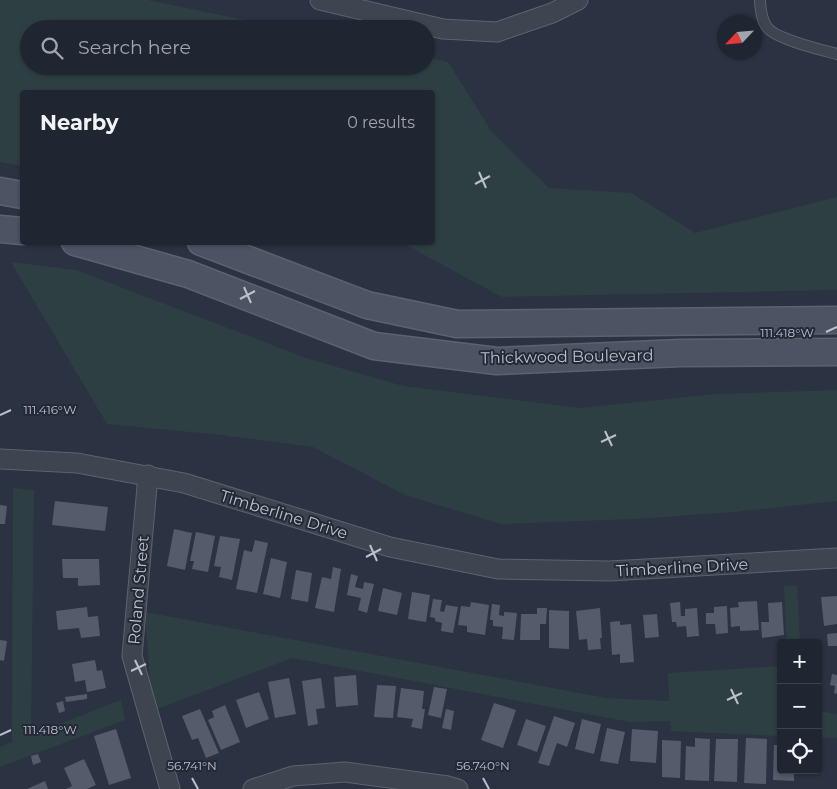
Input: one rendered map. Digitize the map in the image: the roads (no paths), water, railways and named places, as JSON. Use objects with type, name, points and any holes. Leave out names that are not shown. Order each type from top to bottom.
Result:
[{"type":"main road","points":[[0,191],[20,195]]},
{"type":"main road","points":[[0,229],[20,231]]},
{"type":"main road","name":"Thickwood Boulevard","points":[[86,245],[188,274],[374,346],[497,361],[680,353],[837,352]]},
{"type":"main road","name":"Thickwood Boulevard","points":[[209,245],[367,305],[457,324],[837,320]]},
{"type":"street","points":[[320,0],[405,20]]},
{"type":"street","points":[[435,27],[497,32],[552,13],[578,0]]},
{"type":"street","name":"Timberline Drive","points":[[0,459],[77,463],[184,483],[390,548],[498,570],[610,571],[837,558]]},
{"type":"street","name":"Roland Street","points":[[148,475],[132,656],[170,789]]},
{"type":"street","points":[[253,789],[293,776],[345,772],[458,789]]},
{"type":"lane","points":[[760,0],[766,26],[772,32],[784,38],[837,54]]}]
